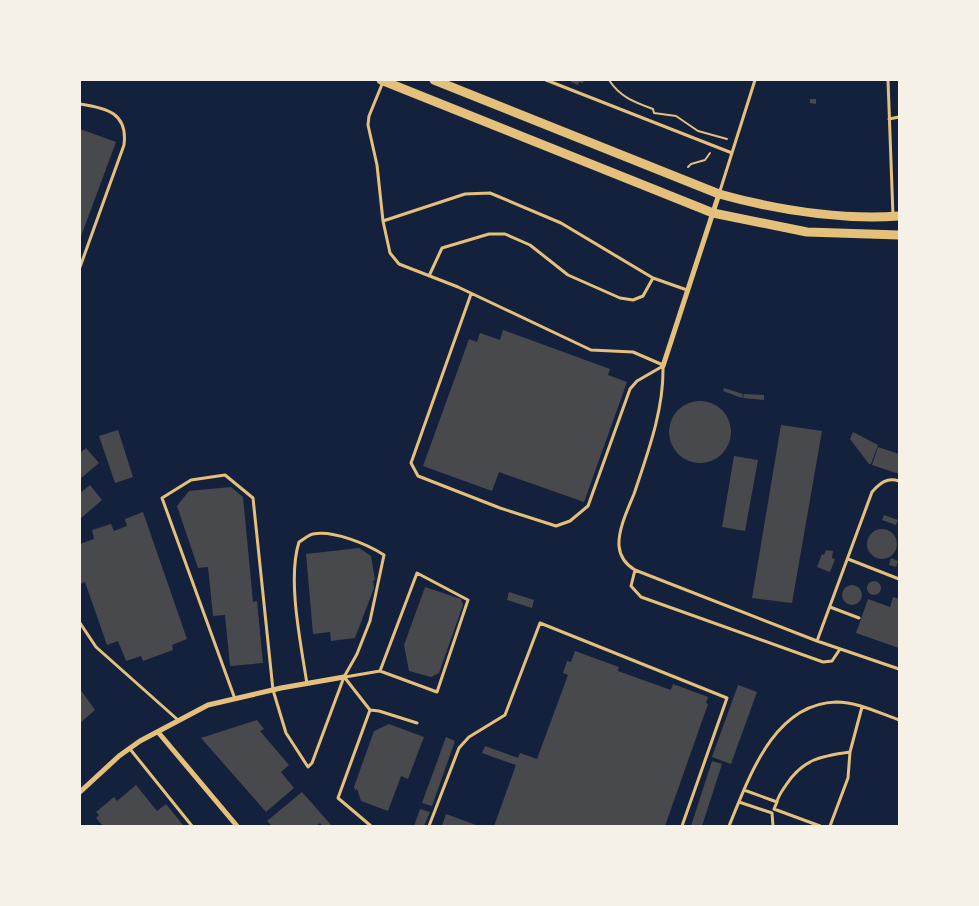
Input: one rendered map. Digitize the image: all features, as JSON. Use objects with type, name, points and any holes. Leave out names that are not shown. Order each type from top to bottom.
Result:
[{"type":"main road","points":[[434,80],[719,194],[756,203],[819,213],[896,217]]},
{"type":"main road","points":[[382,81],[713,213],[807,232],[899,235]]},
{"type":"street","points":[[664,366],[719,194]]},
{"type":"street","points":[[80,792],[130,748],[208,705],[273,690],[344,677]]},
{"type":"street","points":[[158,732],[237,826]]},
{"type":"lane","points":[[546,80],[732,153]]},
{"type":"lane","points":[[719,194],[756,80]]},
{"type":"lane","points":[[888,80],[896,217]]},
{"type":"lane","points":[[382,81],[369,116],[368,125],[378,165],[383,221],[394,259],[591,350],[633,352],[664,366]]},
{"type":"lane","points":[[80,104],[117,115],[123,123],[125,134],[124,145],[80,267]]},
{"type":"lane","points":[[889,119],[899,117]]},
{"type":"lane","points":[[383,221],[465,194],[490,193],[561,223],[653,278],[688,290]]},
{"type":"lane","points":[[429,276],[442,248],[489,234],[499,233],[512,236],[530,246],[568,275],[626,300],[643,296],[653,278]]},
{"type":"lane","points":[[471,294],[410,463],[418,476],[500,508],[556,526],[570,521],[581,514],[588,506],[630,389],[637,381],[664,366]]},
{"type":"lane","points":[[664,366],[664,392],[647,455],[619,536],[620,553],[624,561],[635,570],[817,641],[899,669]]},
{"type":"lane","points":[[235,699],[162,498],[191,480],[225,475],[253,498],[273,690],[286,733],[308,768],[312,763],[344,677],[357,654],[370,621],[384,555],[371,546],[347,537],[312,534],[299,542],[294,558],[299,630],[307,684]]},
{"type":"lane","points":[[817,641],[872,492],[879,484],[887,480],[899,481]]},
{"type":"lane","points":[[848,559],[899,579]]},
{"type":"lane","points":[[635,570],[631,586],[641,596],[823,662],[832,661],[840,649]]},
{"type":"lane","points":[[344,677],[380,671],[437,692],[468,600],[417,573],[380,671]]},
{"type":"lane","points":[[830,607],[859,618]]},
{"type":"lane","points":[[80,623],[96,648],[178,721]]},
{"type":"lane","points":[[429,826],[460,748],[468,736],[505,715],[540,623],[727,698],[682,826]]},
{"type":"lane","points":[[344,677],[370,710],[380,711],[417,723]]},
{"type":"lane","points":[[729,826],[761,756],[787,720],[812,708],[836,702],[862,707],[899,720]]},
{"type":"lane","points":[[830,826],[848,778],[850,752],[862,707]]},
{"type":"lane","points":[[370,710],[338,798],[371,826]]},
{"type":"lane","points":[[130,748],[192,826]]},
{"type":"lane","points":[[773,826],[772,813],[777,802],[791,777],[801,766],[823,756],[850,752]]},
{"type":"lane","points":[[744,790],[777,802]]},
{"type":"lane","points":[[739,802],[772,813]]},
{"type":"lane","points":[[774,809],[820,826]]},
{"type":"path","points":[[609,80],[618,93],[634,102],[653,109],[654,113],[676,116],[698,131],[716,137],[727,138]]},
{"type":"path","points":[[688,167],[691,164],[705,160],[716,137]]},
{"type":"building","points":[[572,80],[584,80],[583,83],[579,82],[578,85],[571,82]]},
{"type":"building","points":[[810,99],[816,99],[816,104],[810,103]]},
{"type":"building","points":[[80,129],[116,142],[80,239]]},
{"type":"building","points":[[503,330],[610,369],[608,375],[627,382],[584,502],[499,472],[492,491],[423,466],[469,339],[477,342],[480,333],[500,340]]},
{"type":"building","points":[[724,388],[743,394],[742,398],[723,391]]},
{"type":"building","points":[[744,394],[764,395],[764,400],[743,398]]},
{"type":"building","points":[[694,401],[706,401],[722,410],[729,420],[731,432],[729,444],[722,454],[706,463],[694,463],[683,458],[674,449],[669,438],[669,426],[674,415],[683,406]]},
{"type":"building","points":[[781,425],[822,431],[792,603],[752,598]]},
{"type":"building","points":[[118,430],[133,477],[115,483],[99,436]]},
{"type":"building","points":[[853,432],[878,445],[871,464],[869,464],[850,439]]},
{"type":"building","points":[[878,447],[899,454],[899,474],[872,465]]},
{"type":"building","points":[[86,448],[99,463],[80,479],[80,453]]},
{"type":"building","points":[[734,456],[758,460],[745,531],[722,527]]},
{"type":"building","points":[[90,485],[102,500],[80,519],[80,493]]},
{"type":"building","points":[[231,487],[243,497],[253,602],[257,601],[263,663],[230,666],[225,615],[213,616],[208,567],[198,568],[177,506],[189,491]]},
{"type":"building","points":[[143,512],[187,639],[172,645],[173,650],[143,661],[141,656],[126,661],[118,641],[107,645],[85,582],[80,584],[80,544],[94,539],[92,530],[111,524],[114,531],[127,526],[125,519]]},
{"type":"building","points":[[884,515],[898,520],[896,525],[882,520]]},
{"type":"building","points":[[882,529],[893,533],[897,544],[893,555],[882,559],[871,555],[867,544],[871,533]]},
{"type":"building","points":[[359,548],[371,556],[375,580],[373,581],[374,588],[355,638],[331,641],[330,632],[313,634],[306,554]]},
{"type":"building","points":[[826,550],[833,551],[832,558],[835,559],[830,572],[817,567],[822,554],[824,555]]},
{"type":"building","points":[[891,558],[898,561],[896,567],[889,565]]},
{"type":"building","points":[[874,581],[879,583],[881,588],[879,593],[874,595],[869,593],[867,588],[869,583]]},
{"type":"building","points":[[852,585],[859,588],[862,595],[859,602],[852,605],[845,602],[842,595],[845,588]]},
{"type":"building","points":[[425,587],[461,599],[463,605],[439,673],[431,677],[409,671],[404,645]]},
{"type":"building","points":[[509,592],[534,600],[532,608],[507,600]]},
{"type":"building","points":[[893,597],[899,599],[899,648],[856,633],[868,599],[890,607]]},
{"type":"building","points":[[575,651],[619,667],[618,671],[671,690],[673,684],[708,697],[706,703],[708,704],[665,826],[494,826],[516,765],[482,753],[485,746],[518,758],[520,753],[537,759],[568,675],[563,673],[567,661],[571,662]]},
{"type":"building","points":[[738,685],[757,692],[731,764],[712,757]]},
{"type":"building","points":[[80,689],[95,710],[80,723]]},
{"type":"building","points":[[257,720],[264,729],[260,731],[289,765],[281,772],[294,788],[266,812],[201,738]]},
{"type":"building","points":[[389,724],[424,737],[408,779],[401,776],[388,811],[361,801],[357,789],[355,790],[354,787],[374,731]]},
{"type":"building","points":[[446,737],[455,741],[432,806],[422,803]]},
{"type":"building","points":[[712,761],[722,764],[702,826],[691,826]]},
{"type":"building","points":[[136,785],[157,811],[166,804],[184,826],[103,826],[96,818],[99,815],[96,812],[114,797],[117,801]]},
{"type":"building","points":[[302,792],[332,826],[322,826],[320,823],[316,826],[272,826],[267,821]]},
{"type":"building","points":[[420,809],[430,812],[424,826],[414,826]]},
{"type":"building","points":[[446,814],[479,826],[442,826]]}]
